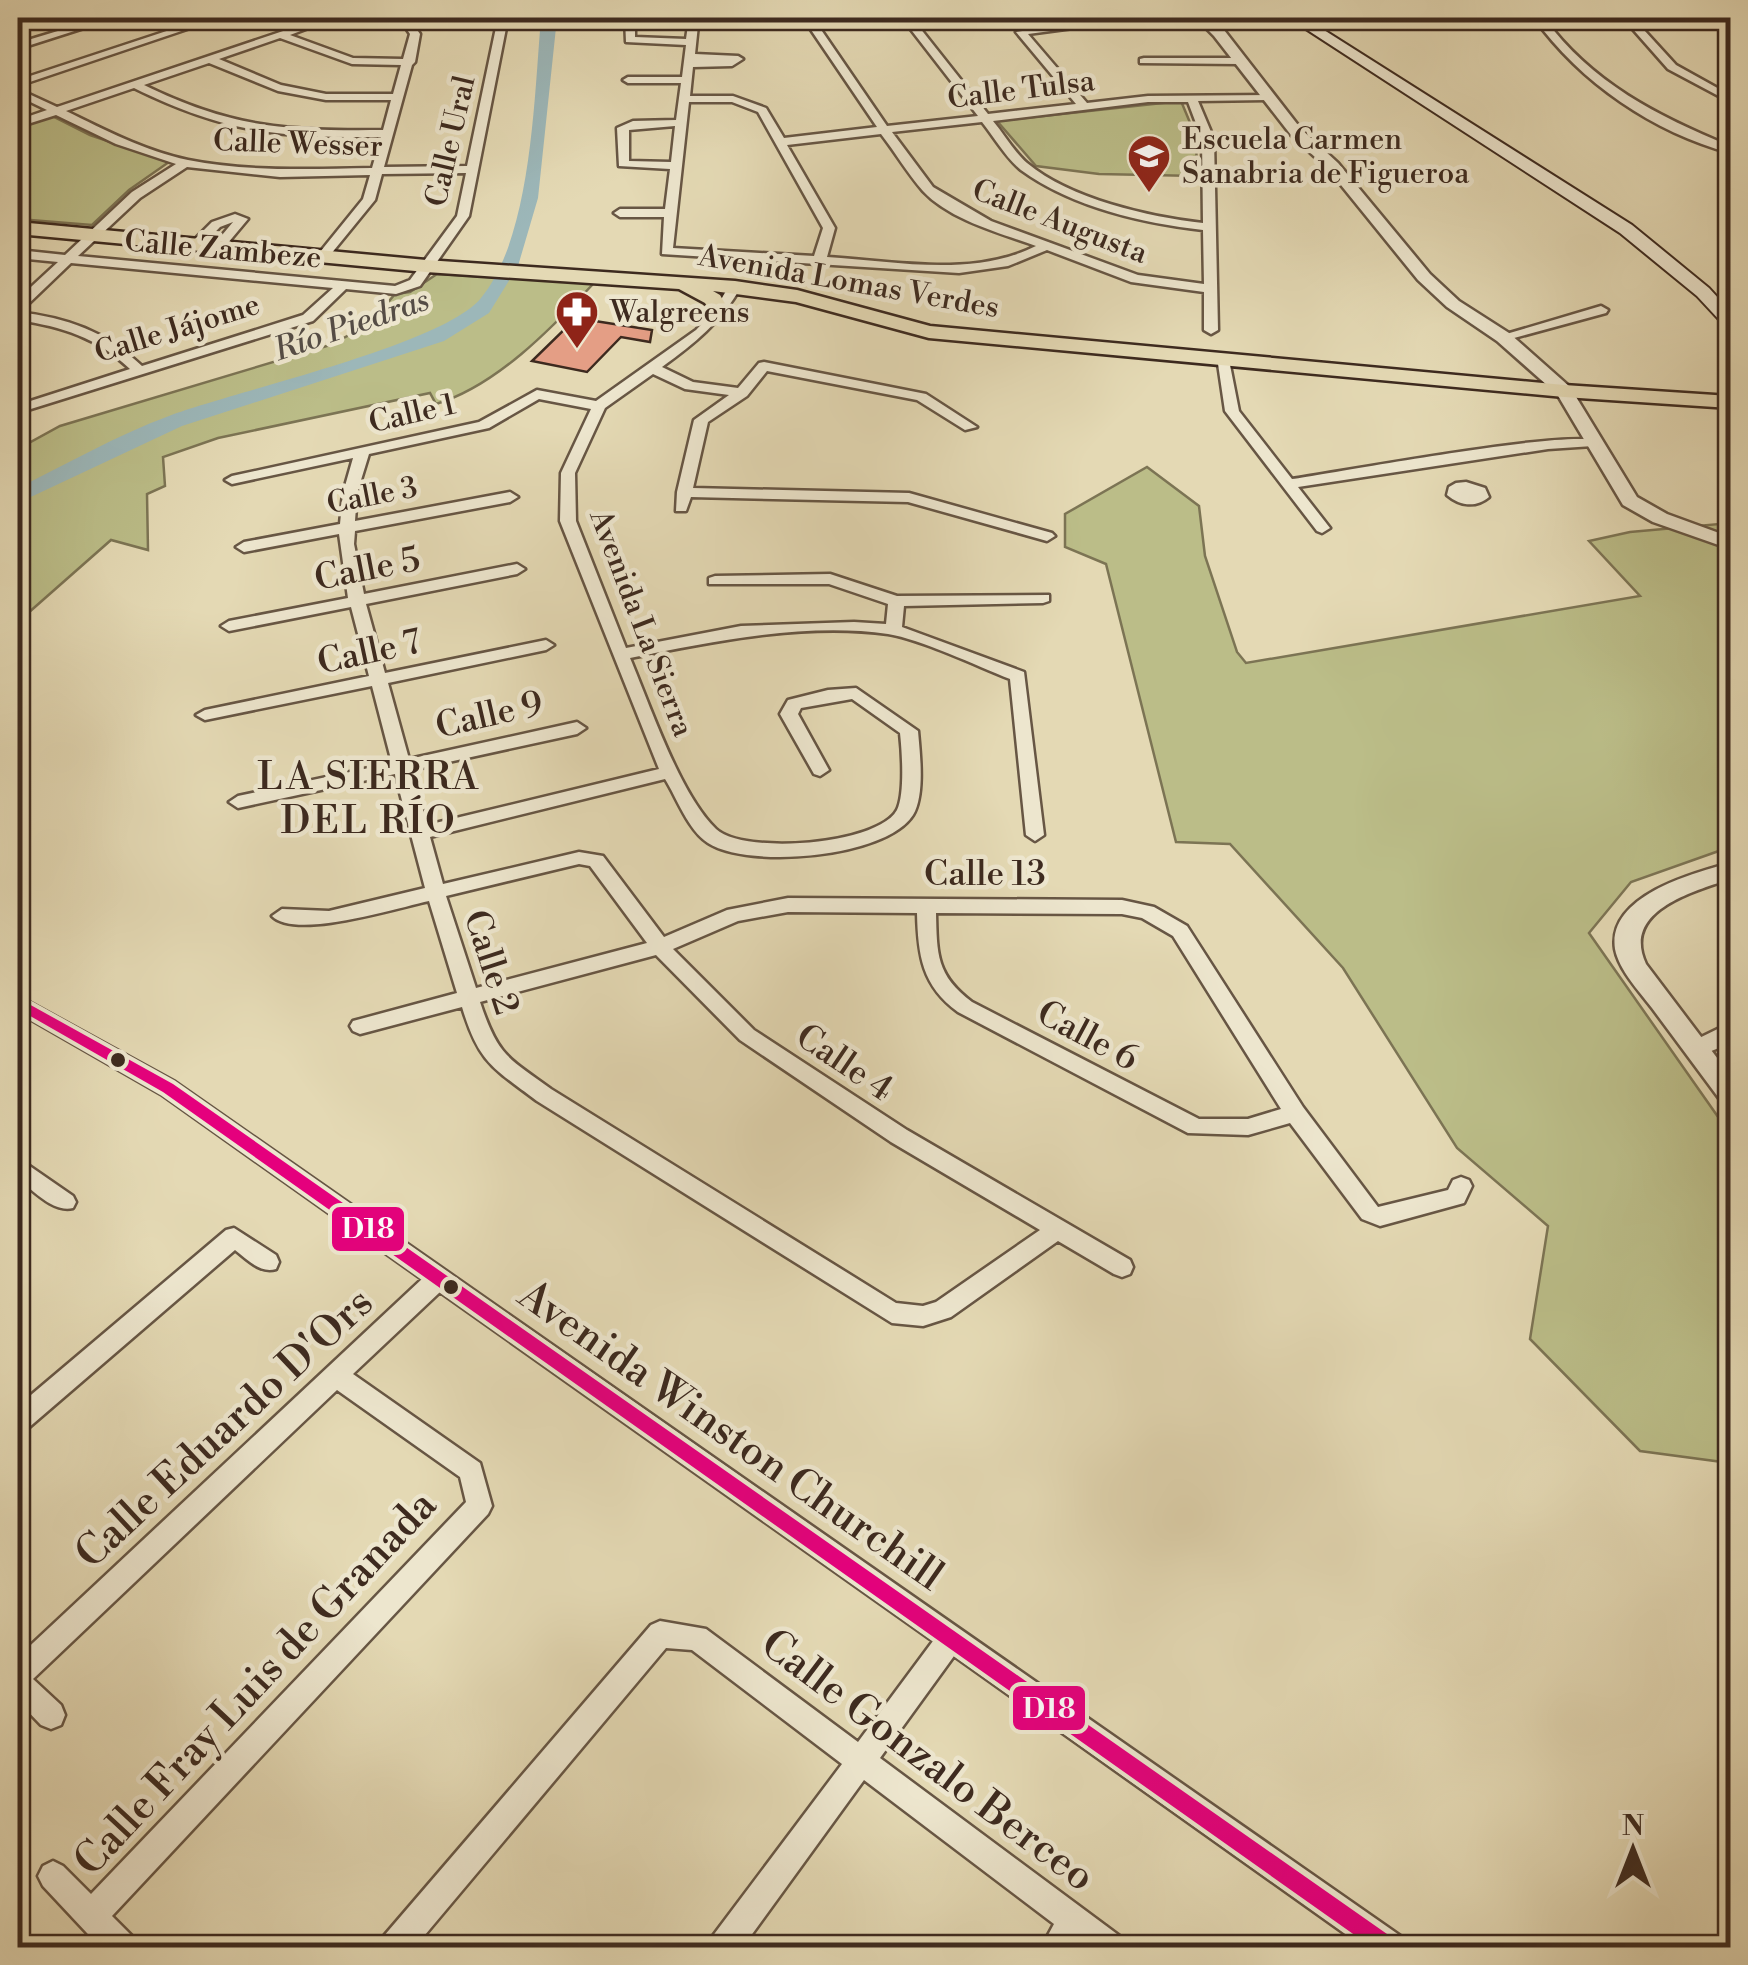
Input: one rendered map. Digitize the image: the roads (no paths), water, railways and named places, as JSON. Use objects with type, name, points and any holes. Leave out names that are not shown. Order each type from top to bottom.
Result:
[{"type":"main road","points":[[1296,18],[1626,230],[1703,292],[1730,322]]},
{"type":"main road","points":[[1311,18],[1664,243],[1730,298]]},
{"type":"main road","name":"Avenida Lomas Verdes","points":[[18,228],[322,257],[422,271],[457,268],[677,282],[726,302],[805,298],[929,332],[1730,402]]},
{"type":"street","points":[[18,46],[110,18]]},
{"type":"street","points":[[18,83],[215,18]]},
{"type":"street","points":[[18,124],[330,18]]},
{"type":"street","points":[[322,257],[368,200],[378,172],[415,34],[404,18]]},
{"type":"street","name":"Calle Ural","points":[[422,271],[463,216],[503,18]]},
{"type":"street","points":[[630,18],[630,40],[691,42]]},
{"type":"street","points":[[782,18],[694,20],[666,251],[986,269],[1021,260],[1046,246]]},
{"type":"street","name":"Calle Augusta","points":[[808,18],[884,130],[929,190],[944,202],[988,224],[1136,279],[1209,289]]},
{"type":"street","points":[[907,18],[1022,165],[1044,179],[1143,216],[1208,228]]},
{"type":"street","points":[[1202,18],[1424,278],[1453,304],[1504,337],[1564,390],[1630,501],[1660,518],[1730,543]]},
{"type":"street","points":[[1539,18],[1559,49],[1603,88],[1646,114],[1728,148]]},
{"type":"street","points":[[1628,18],[1672,67],[1730,99]]},
{"type":"street","points":[[1718,18],[1730,30]]},
{"type":"street","points":[[1084,106],[1021,32],[1105,19]]},
{"type":"street","points":[[280,35],[352,62],[410,62]]},
{"type":"street","points":[[209,59],[278,88],[326,96],[399,96]]},
{"type":"street","points":[[1144,61],[1240,61]]},
{"type":"street","points":[[628,80],[687,80]]},
{"type":"street","points":[[134,84],[203,116],[243,126],[322,134],[388,134]]},
{"type":"street","name":"Calle Wesser","points":[[18,92],[120,142],[185,163],[280,173],[472,170]]},
{"type":"street","name":"Calle Tulsa","points":[[781,142],[1084,106],[1266,96]]},
{"type":"street","points":[[1192,98],[1208,139],[1211,330]]},
{"type":"street","points":[[685,99],[732,99],[762,110],[829,228],[820,259]]},
{"type":"street","points":[[676,166],[623,164],[623,128],[633,124],[680,123]]},
{"type":"street","points":[[18,306],[136,195],[185,163]]},
{"type":"street","points":[[620,213],[670,213]]},
{"type":"street","points":[[196,245],[229,216],[242,218],[218,247]]},
{"type":"street","name":"Calle Zambeze","points":[[18,254],[396,290],[415,282],[422,271]]},
{"type":"street","name":"Calle Jájome","points":[[18,408],[308,318],[343,285]]},
{"type":"street","name":"Avenida La Sierra","points":[[726,302],[701,333],[599,406],[568,474],[568,521],[670,772],[691,802],[705,832],[736,846],[810,848],[863,841],[895,826],[910,803],[909,730],[856,693],[794,704],[789,714],[820,770]]},
{"type":"street","points":[[1504,337],[1601,310]]},
{"type":"street","points":[[18,316],[87,330],[108,340],[138,369]]},
{"type":"street","points":[[1222,360],[1232,411],[1322,528]]},
{"type":"street","points":[[970,428],[921,397],[764,366],[742,393],[701,420],[682,500],[909,498],[1048,536]]},
{"type":"street","points":[[652,368],[690,386],[742,393]]},
{"type":"street","name":"Calle 1","points":[[232,480],[484,425],[537,394],[599,406]]},
{"type":"street","points":[[1290,484],[1594,442]]},
{"type":"street","name":"Calle 2","points":[[362,453],[346,528],[357,600],[436,894],[480,1034],[493,1056],[544,1095],[892,1313],[922,1316],[943,1310],[1058,1230]]},
{"type":"street","points":[[1440,461],[1461,486]]},
{"type":"street","name":"Calle 3","points":[[244,547],[510,497]]},
{"type":"street","name":"Calle 5","points":[[229,626],[518,569]]},
{"type":"street","points":[[715,581],[830,579],[896,601],[1043,598]]},
{"type":"street","points":[[894,630],[896,601]]},
{"type":"street","points":[[623,654],[741,630],[854,626],[894,630],[1018,676],[1035,835]]},
{"type":"street","name":"Calle 7","points":[[204,715],[546,644]]},
{"type":"street","name":"Calle 9","points":[[238,802],[577,728]]},
{"type":"street","points":[[421,833],[670,772]]},
{"type":"street","name":"Calle 4","points":[[436,894],[579,858],[604,867],[631,912],[660,947],[746,1036],[899,1136],[1122,1267]]},
{"type":"street","points":[[1730,872],[1665,893],[1635,918],[1626,944],[1635,968],[1730,1094]]},
{"type":"street","points":[[282,916],[330,918],[436,894]]},
{"type":"street","name":"Calle 13","points":[[360,1026],[660,947],[755,910],[788,905],[1122,906],[1148,912],[1180,930],[1295,1113],[1370,1213],[1380,1217],[1456,1197],[1461,1186]]},
{"type":"street","name":"Calle 6","points":[[926,906],[931,973],[946,995],[964,1007],[1196,1127],[1248,1127],[1295,1113]]},
{"type":"street","name":"Avenida Winston Churchill","points":[[18,1003],[168,1088],[1391,1948]]},
{"type":"street","points":[[1696,1049],[1722,1039],[1730,1031]]},
{"type":"street","points":[[22,1179],[66,1202]]},
{"type":"street","points":[[18,1421],[234,1237],[268,1262]]},
{"type":"street","name":"Calle Eduardo D'Ors","points":[[18,1679],[439,1278]]},
{"type":"street","name":"Calle Fray Luis de Granada","points":[[92,1916],[479,1506],[471,1471],[337,1376]]},
{"type":"street","name":"Calle Gonzalo Berceo","points":[[394,1948],[660,1634],[696,1638],[1110,1948]]},
{"type":"street","points":[[723,1948],[952,1637]]},
{"type":"street","points":[[18,1679],[51,1715]]},
{"type":"street","name":"Calle Fray Luis de Granada","points":[[52,1876],[122,1948]]},
{"type":"street","points":[[1056,1948],[1072,1920]]},
{"type":"waterway","name":"Río Piedras","points":[[18,496],[174,421],[437,337],[482,309],[509,266],[521,233],[536,161],[549,18]]},
{"type":"place","name":"Escuela Carmen Sanabria de Figueroa","points":[[1149,194]]},
{"type":"place","name":"Walgreens","points":[[577,350]]},
{"type":"district","name":"LA SIERRA DEL RÍO","points":[[369,798]]}]
